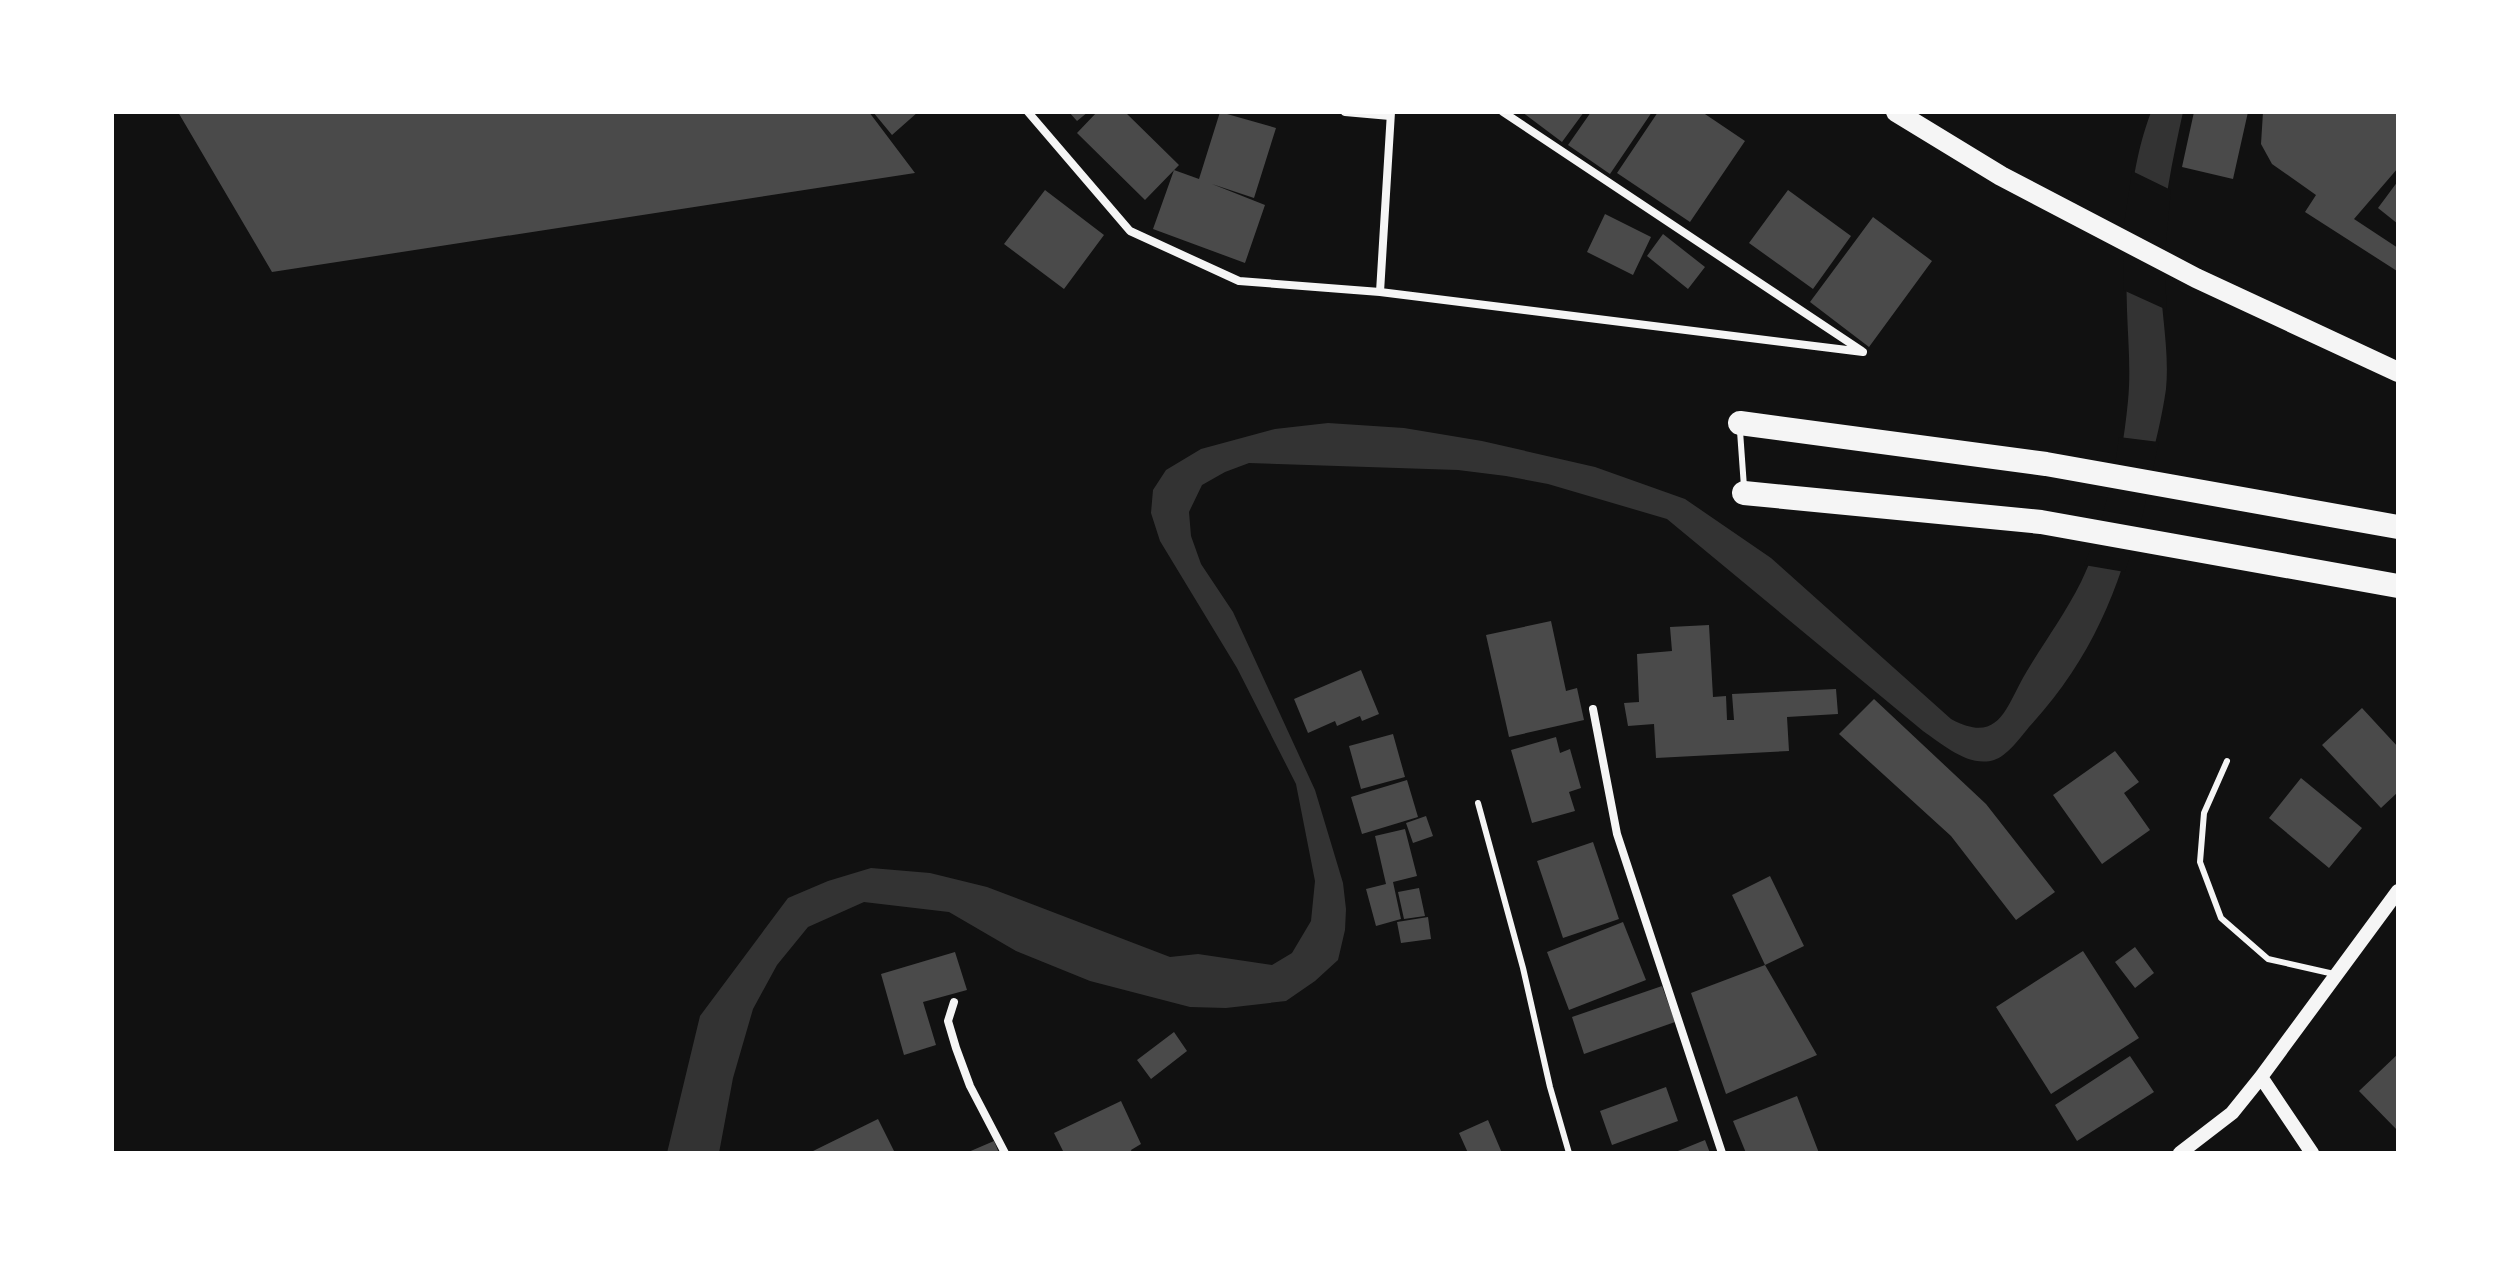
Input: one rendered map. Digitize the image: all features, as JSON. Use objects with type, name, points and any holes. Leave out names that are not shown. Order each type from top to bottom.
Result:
[{"type":"highway","points":[[1740,423],[2046,464],[2398,527]]},
{"type":"highway","points":[[1744,493],[2041,522],[2398,586]]},
{"type":"main road","points":[[1896,112],[2001,176],[2196,278],[2398,372]]},
{"type":"street","points":[[1028,112],[1130,231],[1239,281],[1380,292],[1863,352],[1503,112]]},
{"type":"street","points":[[1345,112],[1390,114],[1380,292]]},
{"type":"street","points":[[1593,709],[1617,834],[1722,1153]]},
{"type":"street","points":[[2180,1153],[2232,1113],[2398,891]]},
{"type":"street","points":[[954,1002],[948,1021],[956,1048],[970,1086],[1005,1153]]},
{"type":"street","points":[[2261,1077],[2312,1153]]},
{"type":"lane","points":[[1740,423],[1744,493]]},
{"type":"lane","points":[[2227,761],[2204,813],[2200,862],[2221,918],[2268,959],[2337,974]]},
{"type":"lane","points":[[1478,803],[1569,1153]]},
{"type":"shaded area","points":[[2151,112],[2183,112],[2161,243],[2160,278],[2167,373],[2158,431],[2130,544],[2092,639],[2054,698],[2004,755],[1985,762],[1975,761],[1956,753],[1923,731],[1667,519],[1548,484],[1506,476],[1458,470],[1249,463],[1202,485],[1189,512],[1191,536],[1201,564],[1233,612],[1315,790],[1343,883],[1345,930],[1338,960],[1286,1001],[1226,1008],[1190,1007],[1090,981],[1016,951],[949,912],[864,902],[808,927],[777,965],[753,1009],[733,1078],[719,1153],[667,1153],[700,1016],[788,898],[828,881],[871,868],[930,873],[987,887],[1170,957],[1198,954],[1272,965],[1292,953],[1311,921],[1315,881],[1296,784],[1237,668],[1160,541],[1151,513],[1153,490],[1166,470],[1201,449],[1275,429],[1328,423],[1404,428],[1482,441],[1595,467],[1685,499],[1771,558],[1951,719],[1981,728],[1991,725],[2007,708],[2081,582],[2099,539],[2112,494],[2122,448],[2129,390],[2127,285],[2130,210],[2137,160]]},
{"type":"pier","points":[[2132,171],[2171,190],[2164,263],[2167,310],[2123,290],[2125,218]]},
{"type":"pier","points":[[2119,437],[2159,442],[2141,522],[2125,572],[2084,565],[2099,528],[2114,473]]},
{"type":"building","points":[[178,112],[869,112],[915,173],[272,272]]},
{"type":"building","points":[[873,112],[918,112],[892,135]]},
{"type":"building","points":[[1069,112],[1088,112],[1077,121]]},
{"type":"building","points":[[1097,112],[1125,112],[1179,165],[1145,200],[1077,133]]},
{"type":"building","points":[[1220,112],[1276,128],[1254,198],[1212,184],[1265,205],[1245,263],[1153,229],[1174,170],[1199,179]]},
{"type":"building","points":[[1522,112],[1584,112],[1562,142]]},
{"type":"building","points":[[1591,112],[1652,112],[1610,174],[1568,145]]},
{"type":"building","points":[[1658,112],[1702,112],[1745,141],[1690,222],[1617,173]]},
{"type":"building","points":[[2194,112],[2248,112],[2233,179],[2182,167]]},
{"type":"building","points":[[2263,112],[2398,112],[2398,168],[2354,219],[2398,248],[2397,271],[2305,212],[2316,195],[2272,164],[2261,144]]},
{"type":"building","points":[[2398,181],[2398,224],[2378,208]]},
{"type":"building","points":[[1045,190],[1104,235],[1064,289],[1004,244]]},
{"type":"building","points":[[1788,190],[1851,236],[1813,289],[1749,243]]},
{"type":"building","points":[[1605,214],[1651,237],[1633,275],[1587,252]]},
{"type":"building","points":[[1873,217],[1932,261],[1869,347],[1810,302]]},
{"type":"building","points":[[1663,234],[1705,267],[1688,289],[1647,256]]},
{"type":"building","points":[[1551,621],[1566,691],[1577,688],[1584,720],[1509,737],[1486,635]]},
{"type":"building","points":[[1709,625],[1713,697],[1726,696],[1727,720],[1734,720],[1732,694],[1836,689],[1838,714],[1787,717],[1789,751],[1656,758],[1654,724],[1628,726],[1624,703],[1639,702],[1637,654],[1672,651],[1670,627]]},
{"type":"building","points":[[1361,670],[1379,714],[1362,721],[1360,716],[1337,726],[1335,721],[1308,733],[1294,699]]},
{"type":"building","points":[[1874,699],[1986,804],[2055,892],[2016,920],[1951,836],[1839,734]]},
{"type":"building","points":[[2362,708],[2398,747],[2398,792],[2381,808],[2322,745]]},
{"type":"building","points":[[1393,734],[1405,777],[1361,789],[1349,746]]},
{"type":"building","points":[[1556,737],[1560,753],[1570,749],[1581,788],[1569,792],[1575,811],[1532,823],[1511,750]]},
{"type":"building","points":[[2115,751],[2139,782],[2124,793],[2150,830],[2102,864],[2053,795]]},
{"type":"building","points":[[2301,778],[2362,828],[2329,868],[2269,818]]},
{"type":"building","points":[[1407,780],[1418,817],[1362,834],[1351,797]]},
{"type":"building","points":[[1426,816],[1433,836],[1413,843],[1406,823]]},
{"type":"building","points":[[1405,829],[1417,876],[1393,882],[1401,919],[1376,926],[1366,889],[1386,884],[1375,836]]},
{"type":"building","points":[[1593,842],[1619,919],[1563,938],[1537,861]]},
{"type":"building","points":[[1770,876],[1804,946],[1765,965],[1732,895]]},
{"type":"building","points":[[1419,888],[1425,916],[1404,919],[1398,892]]},
{"type":"building","points":[[1428,917],[1431,939],[1401,943],[1397,922]]},
{"type":"building","points":[[1623,922],[1646,980],[1569,1010],[1547,952]]},
{"type":"building","points":[[2135,947],[2154,973],[2135,988],[2115,962]]},
{"type":"building","points":[[2083,951],[2139,1038],[2051,1094],[1996,1007]]},
{"type":"building","points":[[955,952],[967,990],[923,1002],[936,1045],[904,1055],[881,974]]},
{"type":"building","points":[[1765,965],[1817,1055],[1726,1094],[1691,993]]},
{"type":"building","points":[[1662,986],[1675,1022],[1584,1054],[1572,1017]]},
{"type":"building","points":[[1174,1032],[1187,1051],[1151,1079],[1137,1060]]},
{"type":"building","points":[[2398,1054],[2398,1131],[2359,1091]]},
{"type":"building","points":[[2130,1056],[2154,1092],[2077,1141],[2055,1105]]},
{"type":"building","points":[[1666,1087],[1678,1121],[1612,1145],[1600,1111]]},
{"type":"building","points":[[1797,1096],[1819,1153],[1746,1153],[1733,1121]]},
{"type":"building","points":[[1121,1101],[1141,1144],[1131,1150],[1132,1153],[1064,1153],[1054,1133]]},
{"type":"building","points":[[878,1119],[895,1153],[809,1153]]},
{"type":"building","points":[[1488,1120],[1502,1153],[1468,1153],[1459,1133]]},
{"type":"building","points":[[1705,1140],[1710,1153],[1673,1153]]},
{"type":"building","points":[[994,1141],[999,1153],[966,1153]]}]
